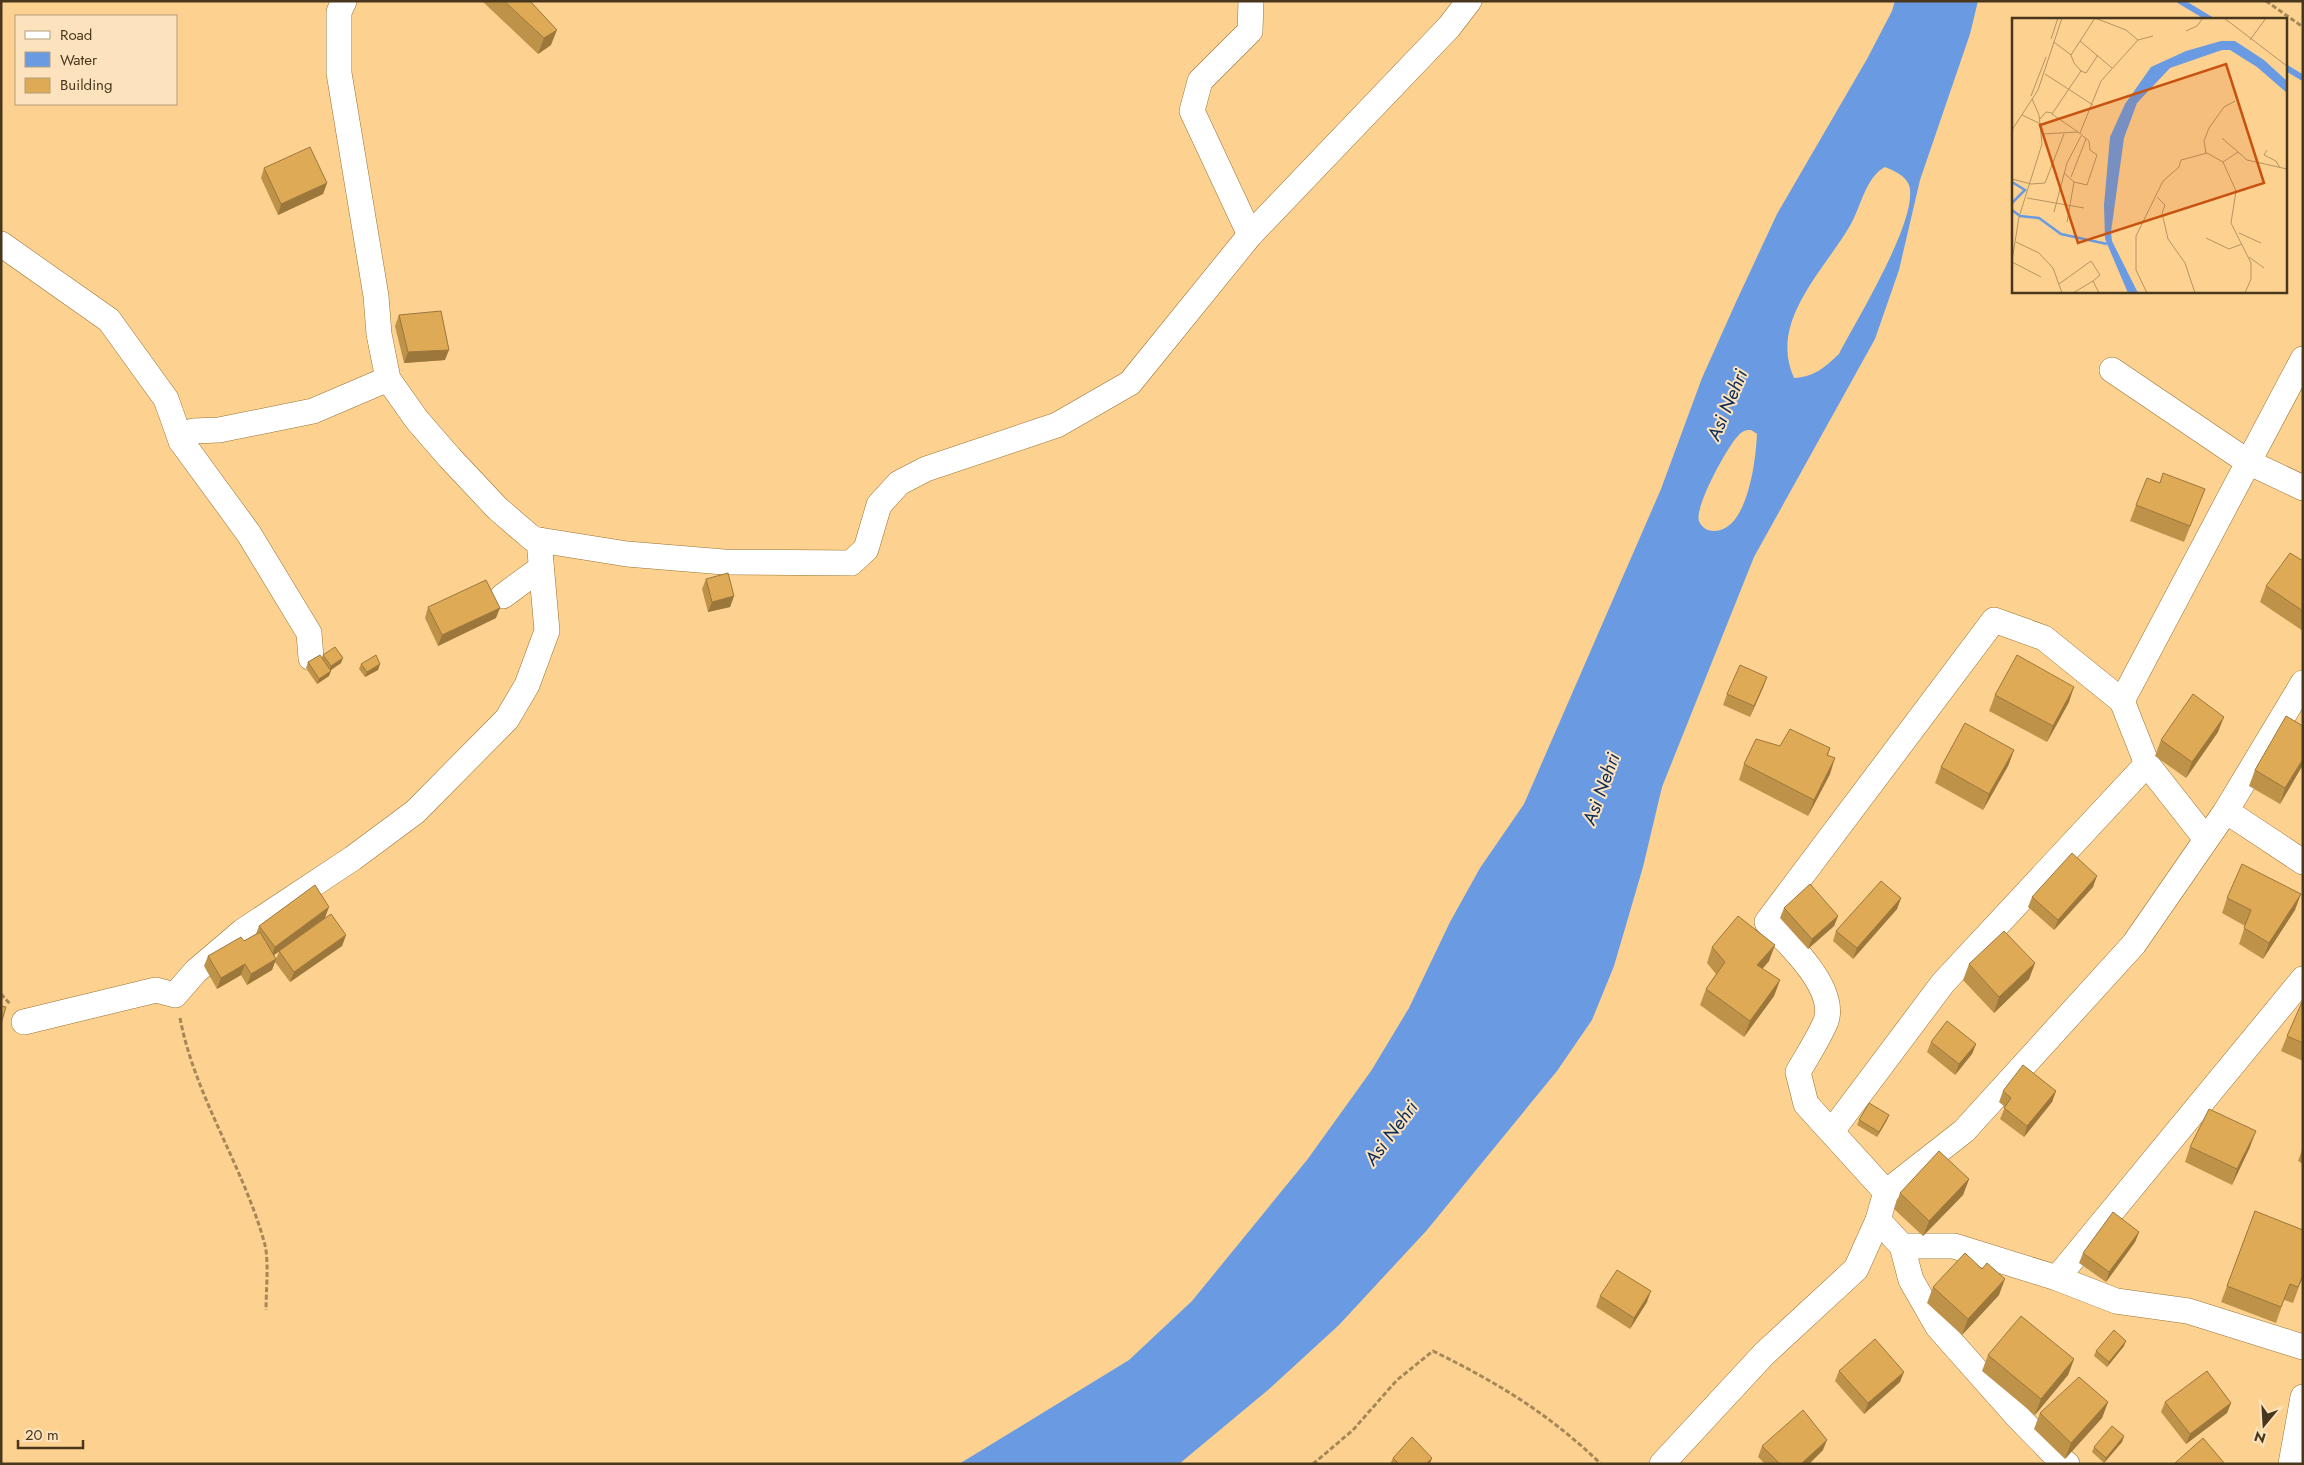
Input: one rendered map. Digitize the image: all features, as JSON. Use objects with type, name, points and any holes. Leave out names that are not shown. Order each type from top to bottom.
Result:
[{"type":"street","points":[[344,1],[339,12],[339,73],[376,296],[379,334],[388,379],[417,420],[450,458],[510,520],[533,539],[627,554],[724,562],[851,563],[866,549],[879,504],[899,483],[926,469],[1057,425],[1130,383],[1250,235],[1449,27],[1469,1]]},
{"type":"street","points":[[1250,235],[1192,111],[1200,80],[1250,32],[1251,1]]},
{"type":"street","points":[[1,244],[109,320],[166,399],[181,440],[259,550],[309,633],[311,658]]},
{"type":"street","points":[[2122,700],[2303,358]]},
{"type":"street","points":[[2112,370],[2248,462],[2303,488]]},
{"type":"street","points":[[181,440],[193,431],[220,430],[314,411],[388,379]]},
{"type":"street","points":[[24,1022],[156,990],[175,995],[196,971],[243,931],[353,858],[415,812],[506,719],[527,685],[547,632],[539,540]]},
{"type":"street","points":[[503,596],[541,568]]},
{"type":"street","points":[[1886,1192],[1806,1104],[1798,1072],[1826,1019],[1827,995],[1794,948],[1767,922],[1994,620],[2044,638],[2122,700],[2147,764],[2206,839]]},
{"type":"street","points":[[1662,1464],[1764,1354],[1856,1269],[1878,1220],[1886,1192],[1964,1132],[2134,944],[2226,811],[2303,683]]},
{"type":"street","points":[[1832,1131],[1942,983],[2147,764]]},
{"type":"street","points":[[2226,811],[2303,862]]},
{"type":"street","points":[[2057,1278],[2303,979]]},
{"type":"street","points":[[1878,1220],[1902,1246],[1911,1280],[1938,1327],[2016,1415],[2053,1453],[2067,1464]]},
{"type":"street","points":[[1902,1246],[1954,1246],[2057,1278],[2116,1301],[2188,1311],[2303,1347]]},
{"type":"street","points":[[2291,1464],[2303,1397]]},
{"type":"path","points":[[2266,1],[2303,27]]},
{"type":"path","points":[[175,995],[186,1050],[235,1165],[265,1247],[266,1310]]},
{"type":"path","points":[[1313,1464],[1353,1430],[1398,1380],[1433,1351],[1478,1373],[1526,1401],[1601,1464]]},
{"type":"water","name":"Asi Nehri","points":[[1895,1],[1978,1],[1970,34],[1920,180],[1899,270],[1875,339],[1754,557],[1662,787],[1643,867],[1614,966],[1592,1020],[1557,1071],[1427,1230],[1339,1325],[1268,1390],[1179,1464],[959,1464],[1129,1360],[1192,1301],[1307,1160],[1371,1071],[1409,1008],[1450,922],[1480,868],[1524,804],[1661,489],[1702,378],[1736,302],[1777,214],[1867,59],[1892,11]],"holes":[[[1885,167],[1902,176],[1909,185],[1910,200],[1896,245],[1839,354],[1813,374],[1794,378],[1788,357],[1788,336],[1794,316],[1803,297],[1851,224],[1873,178]],[[1751,430],[1757,434],[1755,460],[1748,492],[1742,507],[1735,519],[1726,528],[1714,531],[1707,530],[1699,521],[1701,504],[1706,491],[1733,442],[1739,434]]]},
{"type":"building","points":[[504,1],[530,1],[557,30],[544,38]]},
{"type":"building","points":[[310,147],[327,183],[281,204],[264,168]]},
{"type":"building","points":[[441,311],[449,350],[408,352],[399,315]]},
{"type":"building","points":[[2163,473],[2205,489],[2190,526],[2136,505],[2147,478],[2160,483]]},
{"type":"building","points":[[2290,553],[2303,561],[2303,611],[2266,586]]},
{"type":"building","points":[[728,573],[734,596],[712,602],[706,579]]},
{"type":"building","points":[[486,580],[500,608],[442,635],[428,607]]},
{"type":"building","points":[[335,647],[343,658],[331,666],[323,655]]},
{"type":"building","points":[[320,655],[331,671],[319,679],[308,662]]},
{"type":"building","points":[[376,655],[380,664],[367,672],[361,664]]},
{"type":"building","points":[[2017,655],[2074,687],[2053,726],[1995,695]]},
{"type":"building","points":[[1740,665],[1767,677],[1754,706],[1727,694]]},
{"type":"building","points":[[2193,694],[2224,717],[2192,762],[2161,740]]},
{"type":"building","points":[[2286,716],[2303,726],[2303,759],[2285,788],[2255,770]]},
{"type":"building","points":[[1965,723],[2014,750],[1989,794],[1941,767]]},
{"type":"building","points":[[1790,729],[1830,748],[1827,755],[1835,758],[1814,800],[1744,764],[1756,739],[1780,746]]},
{"type":"building","points":[[2072,853],[2097,876],[2058,920],[2032,897]]},
{"type":"building","points":[[2242,864],[2301,894],[2269,943],[2244,928],[2251,910],[2227,898]]},
{"type":"building","points":[[1881,881],[1901,898],[1857,948],[1836,931]]},
{"type":"building","points":[[1810,884],[1838,916],[1812,939],[1784,908]]},
{"type":"building","points":[[315,885],[329,907],[275,947],[259,926]]},
{"type":"building","points":[[331,914],[346,935],[294,972],[279,951]]},
{"type":"building","points":[[1738,916],[1775,945],[1757,965],[1780,980],[1750,1021],[1706,989],[1725,962],[1712,947]]},
{"type":"building","points":[[2004,931],[2035,963],[1999,997],[1969,964]]},
{"type":"building","points":[[260,932],[276,959],[251,974],[245,964],[221,978],[208,956],[241,937],[244,941]]},
{"type":"building","points":[[2303,1000],[2303,1043],[2287,1036]]},
{"type":"building","points":[[1,1006],[6,1007],[1,1024]]},
{"type":"building","points":[[1947,1021],[1976,1044],[1959,1064],[1931,1042]]},
{"type":"building","points":[[2023,1065],[2056,1091],[2027,1126],[2004,1108],[2011,1098],[2003,1091]]},
{"type":"building","points":[[1869,1103],[1889,1115],[1879,1132],[1859,1120]]},
{"type":"building","points":[[2209,1109],[2256,1131],[2237,1169],[2190,1147]]},
{"type":"building","points":[[1939,1151],[1969,1179],[1929,1221],[1900,1193]]},
{"type":"building","points":[[2255,1211],[2303,1230],[2303,1275],[2298,1287],[2290,1284],[2281,1307],[2227,1286]]},
{"type":"building","points":[[2113,1212],[2139,1232],[2109,1272],[2083,1253]]},
{"type":"building","points":[[1965,1253],[1982,1269],[1987,1263],[2005,1279],[1968,1319],[1933,1287]]},
{"type":"building","points":[[1617,1270],[1651,1291],[1634,1318],[1600,1296]]},
{"type":"building","points":[[2021,1316],[2074,1359],[2041,1399],[1988,1355]]},
{"type":"building","points":[[2114,1330],[2126,1341],[2109,1362],[2096,1351]]},
{"type":"building","points":[[1875,1339],[1904,1372],[1868,1403],[1839,1371]]},
{"type":"building","points":[[2207,1371],[2231,1403],[2190,1434],[2165,1402]]},
{"type":"building","points":[[2079,1377],[2108,1402],[2071,1443],[2040,1413]]},
{"type":"building","points":[[1803,1410],[1827,1440],[1801,1464],[1780,1464],[1762,1446]]},
{"type":"building","points":[[2112,1426],[2124,1436],[2106,1458],[2094,1447]]},
{"type":"building","points":[[1412,1437],[1432,1458],[1426,1464],[1399,1464],[1393,1458]]},
{"type":"building","points":[[2203,1438],[2225,1464],[2175,1463]]},
{"type":"waterway","points":[[2180,1],[2208,18]]},
{"type":"waterway","points":[[2286,68],[2303,78]]}]
